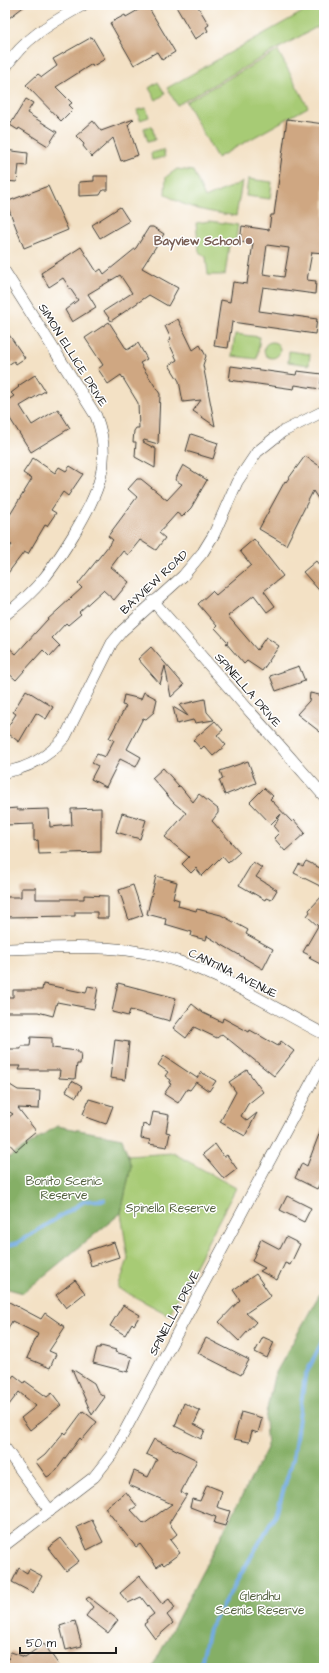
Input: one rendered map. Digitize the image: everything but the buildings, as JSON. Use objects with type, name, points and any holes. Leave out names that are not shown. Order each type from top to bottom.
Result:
[{"type":"street","points":[[5,68],[22,47],[36,34],[83,5]]},
{"type":"street","name":"SIMON ELLICE DRIVE","points":[[5,272],[96,416],[101,430],[104,457],[99,487],[93,501],[58,561],[30,595],[5,615]]},
{"type":"street","name":"BAYVIEW ROAD","points":[[5,772],[18,770],[41,760],[54,750],[66,737],[112,643],[122,631],[153,601],[183,576],[203,552],[214,534],[238,482],[256,452],[282,432],[324,411]]},
{"type":"street","name":"SPINELLA DRIVE","points":[[153,601],[324,796]]},
{"type":"street","name":"CANTINA AVENUE","points":[[5,949],[124,950],[180,962],[215,977],[324,1034]]},
{"type":"street","name":"SPINELLA DRIVE","points":[[5,1545],[94,1477],[114,1453],[324,1059]]},
{"type":"street","points":[[5,1448],[50,1511]]},
{"type":"green space","points":[[315,5],[319,5],[324,14],[324,23],[177,105],[167,88]]},
{"type":"green space","points":[[278,51],[308,107],[217,158],[186,102]]},
{"type":"green space","points":[[158,82],[165,94],[156,100],[149,88]]},
{"type":"green space","points":[[146,108],[149,117],[140,120],[137,110]]},
{"type":"green space","points":[[152,126],[155,140],[148,142],[144,128]]},
{"type":"green space","points":[[163,150],[165,157],[152,160],[151,153]]},
{"type":"green space","points":[[177,169],[193,171],[205,198],[242,182],[236,216],[190,206],[165,194],[166,177]]},
{"type":"green space","points":[[248,179],[272,182],[270,199],[246,196]]},
{"type":"green space","points":[[210,221],[238,225],[236,239],[229,245],[225,275],[208,275],[206,257],[199,252],[196,223]]},
{"type":"green space","points":[[235,334],[260,337],[257,359],[232,356]]},
{"type":"green space","points":[[272,342],[279,347],[280,350],[275,357],[272,358],[265,353],[264,350],[269,343]]},
{"type":"green space","points":[[289,351],[310,354],[309,365],[288,362]]},
{"type":"green space","name":"Bonito Scenic Reserve","points":[[57,1126],[122,1138],[131,1166],[121,1213],[23,1293],[5,1288],[5,1160]]},
{"type":"green space","name":"Spinella Reserve","points":[[173,1153],[236,1188],[169,1315],[118,1288],[128,1259],[121,1213],[131,1166],[128,1156]]},
{"type":"green space","name":"Glendhu Scenic Reserve","points":[[324,1286],[324,1668],[152,1668],[267,1448],[265,1419],[274,1376]]},
{"type":"waterway","points":[[5,1246],[17,1243],[85,1201],[104,1200]]},
{"type":"waterway","points":[[200,1668],[209,1629],[276,1514],[293,1459],[305,1376],[324,1338]]},
{"type":"place","name":"Bayview School","points":[[249,241]]}]
